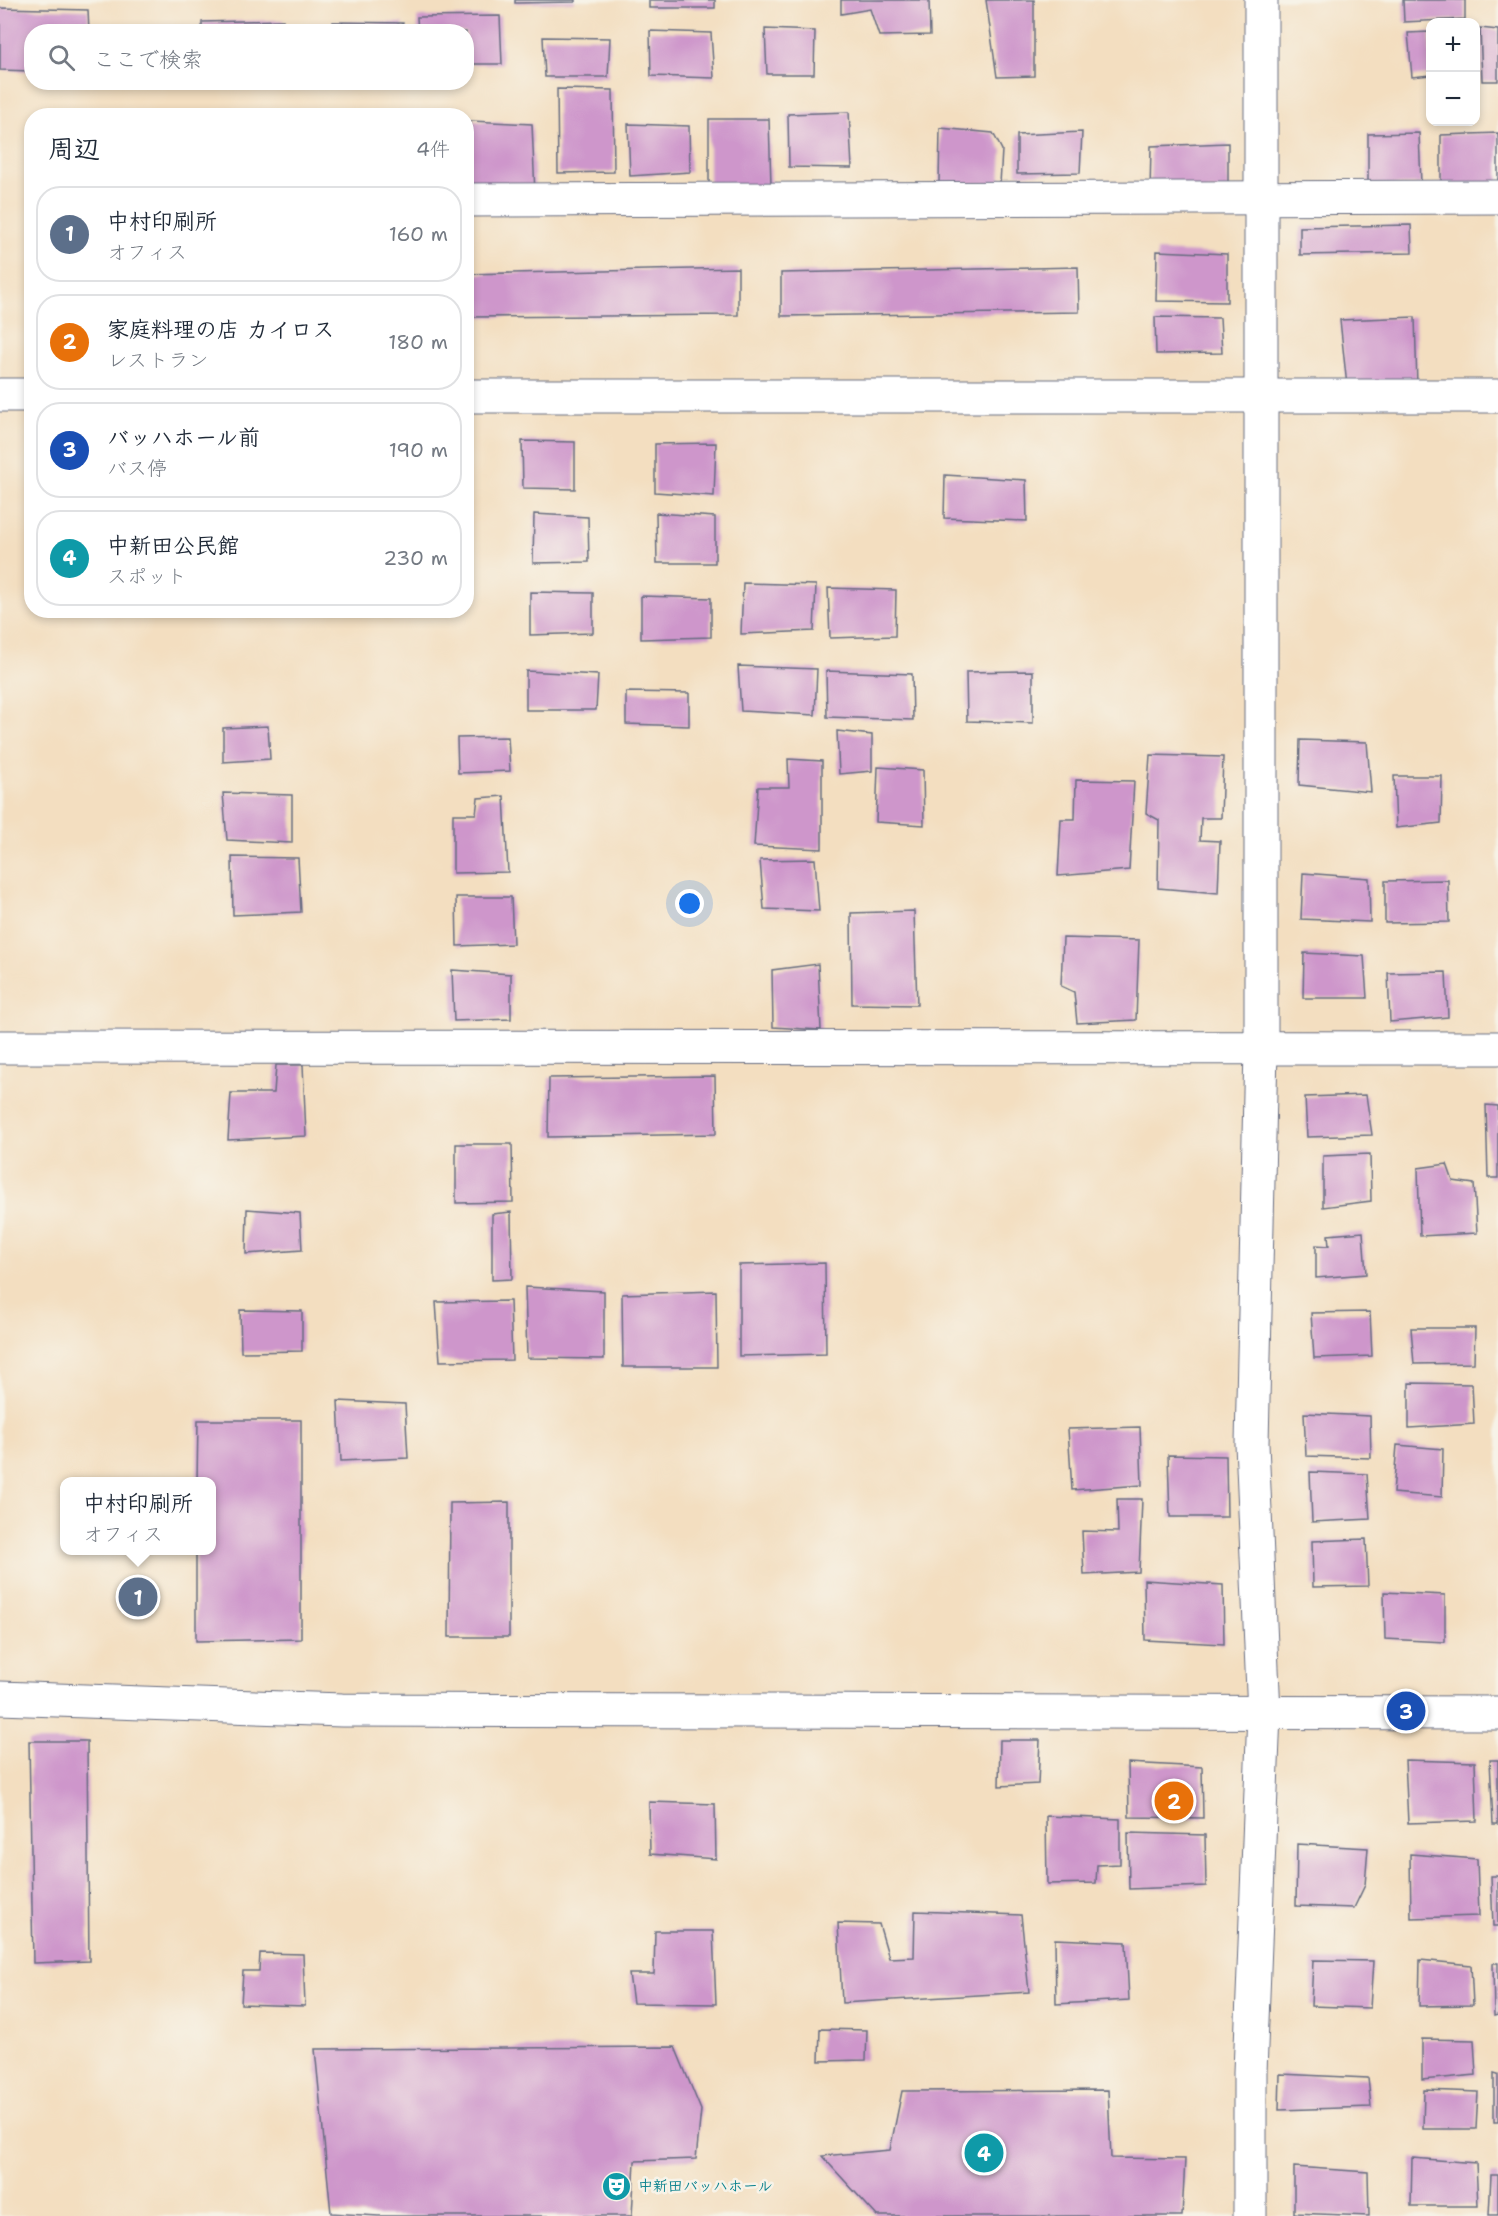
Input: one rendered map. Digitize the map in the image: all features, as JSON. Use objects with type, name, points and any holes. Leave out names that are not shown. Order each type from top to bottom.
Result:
[{"type":"street","points":[[1250,2216],[1250,2072],[1264,1713],[1252,1444],[1261,1049],[1261,0]]},
{"type":"street","points":[[474,200],[1498,197]]},
{"type":"street","points":[[0,395],[24,395]]},
{"type":"street","points":[[474,396],[1262,398],[1498,396]]},
{"type":"street","points":[[0,1047],[1498,1048]]},
{"type":"street","points":[[0,1698],[342,1710],[1498,1713]]},
{"type":"building","points":[[515,0],[575,0],[575,2],[515,3]]},
{"type":"building","points":[[649,0],[715,0],[715,8],[649,8]]},
{"type":"building","points":[[841,0],[929,0],[930,35],[879,36],[870,9],[841,14]]},
{"type":"building","points":[[986,0],[1034,0],[1034,76],[997,77]]},
{"type":"building","points":[[1403,0],[1465,0],[1465,18],[1426,18],[1426,21],[1404,22]]},
{"type":"building","points":[[0,8],[88,10],[89,24],[24,24],[24,71],[0,70]]},
{"type":"building","points":[[500,16],[502,64],[474,64],[474,24],[417,24],[417,17]]},
{"type":"building","points":[[283,20],[283,24],[202,24],[202,22]]},
{"type":"building","points":[[333,22],[403,23],[403,24],[333,24]]},
{"type":"building","points":[[1480,28],[1498,30],[1498,81],[1482,81]]},
{"type":"building","points":[[765,29],[815,31],[814,74],[767,74]]},
{"type":"building","points":[[650,31],[711,33],[714,78],[651,76]]},
{"type":"building","points":[[1426,32],[1426,75],[1412,77],[1408,33]]},
{"type":"building","points":[[543,37],[610,38],[608,77],[545,77]]},
{"type":"building","points":[[557,89],[613,90],[614,172],[558,173]]},
{"type":"building","points":[[849,112],[852,168],[789,167],[788,114]]},
{"type":"building","points":[[709,119],[769,119],[771,186],[709,192]]},
{"type":"building","points":[[474,121],[532,124],[535,194],[474,195]]},
{"type":"building","points":[[628,124],[689,126],[690,172],[630,176]]},
{"type":"building","points":[[940,128],[993,133],[1002,150],[1000,184],[939,183]]},
{"type":"building","points":[[1082,132],[1080,173],[1017,174],[1017,135]]},
{"type":"building","points":[[1419,133],[1421,184],[1368,186],[1368,134]]},
{"type":"building","points":[[1498,133],[1498,188],[1441,188],[1441,135]]},
{"type":"building","points":[[1228,143],[1228,190],[1150,192],[1151,146]]},
{"type":"building","points":[[1411,225],[1412,253],[1300,255],[1300,227]]},
{"type":"building","points":[[1157,251],[1227,254],[1227,302],[1156,301]]},
{"type":"building","points":[[1078,267],[1079,312],[781,316],[781,273]]},
{"type":"building","points":[[738,268],[738,315],[474,317],[474,274]]},
{"type":"building","points":[[1155,317],[1220,318],[1222,353],[1156,354]]},
{"type":"building","points":[[1415,317],[1417,386],[1347,386],[1340,320]]},
{"type":"building","points":[[522,441],[575,442],[575,489],[523,488]]},
{"type":"building","points":[[716,443],[714,496],[655,492],[655,444]]},
{"type":"building","points":[[945,475],[1026,480],[1027,521],[944,518]]},
{"type":"building","points":[[656,513],[715,517],[715,563],[657,563]]},
{"type":"building","points":[[534,514],[588,517],[589,562],[533,563]]},
{"type":"building","points":[[743,583],[816,585],[814,631],[741,634]]},
{"type":"building","points":[[828,588],[896,590],[895,636],[830,638]]},
{"type":"building","points":[[530,592],[593,593],[593,633],[530,635]]},
{"type":"building","points":[[641,596],[711,598],[711,637],[641,639]]},
{"type":"building","points":[[738,666],[817,669],[815,715],[741,711]]},
{"type":"building","points":[[526,671],[598,675],[596,710],[526,710]]},
{"type":"building","points":[[826,671],[912,674],[913,720],[827,717]]},
{"type":"building","points":[[1033,671],[1033,723],[967,721],[966,672]]},
{"type":"building","points":[[626,692],[689,693],[689,726],[626,724]]},
{"type":"building","points":[[268,726],[270,759],[223,762],[223,728]]},
{"type":"building","points":[[837,731],[872,735],[872,771],[839,774]]},
{"type":"building","points":[[508,737],[510,771],[458,773],[457,738]]},
{"type":"building","points":[[1300,740],[1367,742],[1371,792],[1299,785]]},
{"type":"building","points":[[1150,755],[1223,757],[1221,818],[1201,818],[1200,840],[1220,841],[1218,893],[1158,888],[1159,820],[1146,813]]},
{"type":"building","points":[[788,759],[822,761],[822,849],[754,846],[758,787],[789,787]]},
{"type":"building","points":[[878,767],[923,770],[924,825],[876,822]]},
{"type":"building","points":[[1394,776],[1442,776],[1441,823],[1396,828]]},
{"type":"building","points":[[1076,780],[1134,781],[1129,870],[1058,876],[1061,819],[1075,819]]},
{"type":"building","points":[[223,793],[292,795],[292,843],[227,840]]},
{"type":"building","points":[[504,796],[508,872],[453,873],[453,814],[476,814],[478,798]]},
{"type":"building","points":[[232,857],[298,858],[301,912],[233,915]]},
{"type":"building","points":[[815,859],[819,911],[764,909],[760,860]]},
{"type":"building","points":[[1303,873],[1369,878],[1370,922],[1301,919]]},
{"type":"building","points":[[1448,880],[1449,922],[1385,923],[1385,881]]},
{"type":"building","points":[[456,897],[511,897],[513,944],[457,946]]},
{"type":"building","points":[[914,911],[917,1005],[852,1004],[851,913]]},
{"type":"building","points":[[1063,938],[1139,940],[1136,1020],[1077,1023],[1074,992],[1061,986]]},
{"type":"building","points":[[1304,953],[1364,956],[1367,998],[1303,998]]},
{"type":"building","points":[[818,964],[821,1030],[773,1027],[772,970]]},
{"type":"building","points":[[452,970],[511,974],[511,1019],[454,1021]]},
{"type":"building","points":[[1446,972],[1448,1017],[1390,1022],[1388,973]]},
{"type":"building","points":[[276,1065],[303,1065],[306,1136],[228,1140],[231,1093],[274,1093]]},
{"type":"building","points":[[715,1076],[716,1134],[548,1137],[549,1078]]},
{"type":"building","points":[[1366,1095],[1372,1135],[1307,1137],[1305,1097]]},
{"type":"building","points":[[1486,1105],[1498,1106],[1498,1178],[1488,1178]]},
{"type":"building","points":[[456,1144],[512,1144],[513,1202],[456,1203]]},
{"type":"building","points":[[1370,1154],[1371,1201],[1323,1207],[1323,1156]]},
{"type":"building","points":[[1447,1164],[1453,1181],[1474,1184],[1477,1233],[1420,1236],[1418,1168]]},
{"type":"building","points":[[247,1209],[300,1213],[302,1250],[246,1254]]},
{"type":"building","points":[[511,1212],[512,1279],[492,1280],[492,1214]]},
{"type":"building","points":[[1363,1232],[1366,1274],[1316,1278],[1316,1245],[1329,1246],[1328,1235]]},
{"type":"building","points":[[825,1263],[826,1354],[739,1356],[739,1265]]},
{"type":"building","points":[[525,1287],[604,1291],[604,1359],[527,1358]]},
{"type":"building","points":[[716,1291],[717,1367],[623,1367],[622,1294]]},
{"type":"building","points":[[510,1301],[512,1360],[440,1361],[436,1302]]},
{"type":"building","points":[[240,1310],[302,1311],[302,1351],[241,1352]]},
{"type":"building","points":[[1370,1312],[1372,1356],[1314,1358],[1311,1313]]},
{"type":"building","points":[[1411,1328],[1475,1328],[1474,1363],[1414,1364]]},
{"type":"building","points":[[1409,1383],[1472,1384],[1474,1424],[1409,1428]]},
{"type":"building","points":[[338,1401],[405,1404],[408,1458],[341,1461]]},
{"type":"building","points":[[1304,1413],[1370,1416],[1371,1458],[1306,1456]]},
{"type":"building","points":[[198,1420],[301,1420],[301,1639],[196,1641],[196,1555],[216,1555],[216,1477],[197,1477]]},
{"type":"building","points":[[1140,1427],[1142,1485],[1072,1490],[1068,1429]]},
{"type":"building","points":[[1397,1445],[1443,1449],[1442,1497],[1393,1493]]},
{"type":"building","points":[[1168,1455],[1226,1456],[1227,1517],[1170,1517]]},
{"type":"building","points":[[1310,1472],[1367,1474],[1370,1519],[1312,1522]]},
{"type":"building","points":[[1117,1499],[1142,1499],[1139,1572],[1084,1575],[1082,1531],[1118,1532]]},
{"type":"building","points":[[509,1502],[509,1637],[449,1637],[450,1503]]},
{"type":"building","points":[[1366,1539],[1368,1586],[1313,1587],[1312,1541]]},
{"type":"building","points":[[1144,1580],[1223,1585],[1224,1644],[1145,1640]]},
{"type":"building","points":[[1384,1592],[1445,1595],[1445,1642],[1385,1639]]},
{"type":"building","points":[[1000,1740],[1040,1740],[1038,1784],[999,1786]]},
{"type":"building","points":[[29,1741],[87,1741],[89,1961],[33,1963]]},
{"type":"building","points":[[1405,1760],[1475,1762],[1477,1821],[1408,1823]]},
{"type":"building","points":[[1490,1760],[1498,1760],[1498,1824],[1493,1824]]},
{"type":"building","points":[[1128,1763],[1202,1767],[1203,1818],[1129,1817]]},
{"type":"building","points":[[649,1802],[715,1804],[716,1859],[650,1854]]},
{"type":"building","points":[[1046,1816],[1120,1819],[1120,1864],[1097,1865],[1096,1883],[1047,1884]]},
{"type":"building","points":[[1128,1833],[1205,1835],[1206,1886],[1129,1889]]},
{"type":"building","points":[[1297,1844],[1368,1848],[1365,1885],[1354,1908],[1296,1906]]},
{"type":"building","points":[[1410,1854],[1477,1859],[1479,1916],[1411,1918]]},
{"type":"building","points":[[1491,1876],[1498,1876],[1498,1926],[1493,1926]]},
{"type":"building","points":[[915,1911],[1021,1915],[1029,1992],[842,2003],[838,1923],[879,1924],[889,1958],[914,1957]]},
{"type":"building","points":[[655,1931],[713,1931],[716,2004],[633,2003],[629,1974],[654,1974]]},
{"type":"building","points":[[1055,1939],[1126,1942],[1129,2000],[1056,2004]]},
{"type":"building","points":[[260,1953],[303,1954],[305,2006],[241,2004],[243,1971],[259,1971]]},
{"type":"building","points":[[1313,1960],[1373,1961],[1370,2008],[1311,2006]]},
{"type":"building","points":[[1420,1960],[1471,1965],[1473,2005],[1419,2006]]},
{"type":"building","points":[[1493,1963],[1498,1963],[1498,2015],[1494,2016]]},
{"type":"building","points":[[820,2029],[867,2030],[866,2060],[819,2061]]},
{"type":"building","points":[[1422,2039],[1474,2040],[1476,2075],[1422,2080]]},
{"type":"building","points":[[675,2047],[701,2110],[696,2159],[635,2161],[632,2216],[378,2216],[331,2213],[315,2049]]},
{"type":"building","points":[[1494,2073],[1498,2074],[1498,2122],[1494,2122]]},
{"type":"building","points":[[1280,2074],[1368,2078],[1371,2107],[1279,2110]]},
{"type":"building","points":[[1108,2090],[1111,2158],[1185,2159],[1182,2216],[877,2216],[822,2156],[890,2150],[902,2091]]},
{"type":"building","points":[[1424,2090],[1478,2092],[1476,2129],[1423,2129]]},
{"type":"building","points":[[1412,2158],[1476,2163],[1478,2206],[1411,2206]]},
{"type":"building","points":[[1294,2167],[1368,2172],[1369,2216],[1294,2213]]},
{"type":"building","points":[[1491,2175],[1498,2175],[1498,2215],[1489,2215]]},
{"type":"place","name":"中村印刷所","points":[[138,1597]]},
{"type":"place","name":"バッハホール前","points":[[1406,1711]]},
{"type":"place","name":"家庭料理の店 カイロス","points":[[1174,1801]]},
{"type":"place","name":"中新田公民館","points":[[984,2153]]},
{"type":"place","name":"中新田バッハホール","points":[[617,2186]]}]
